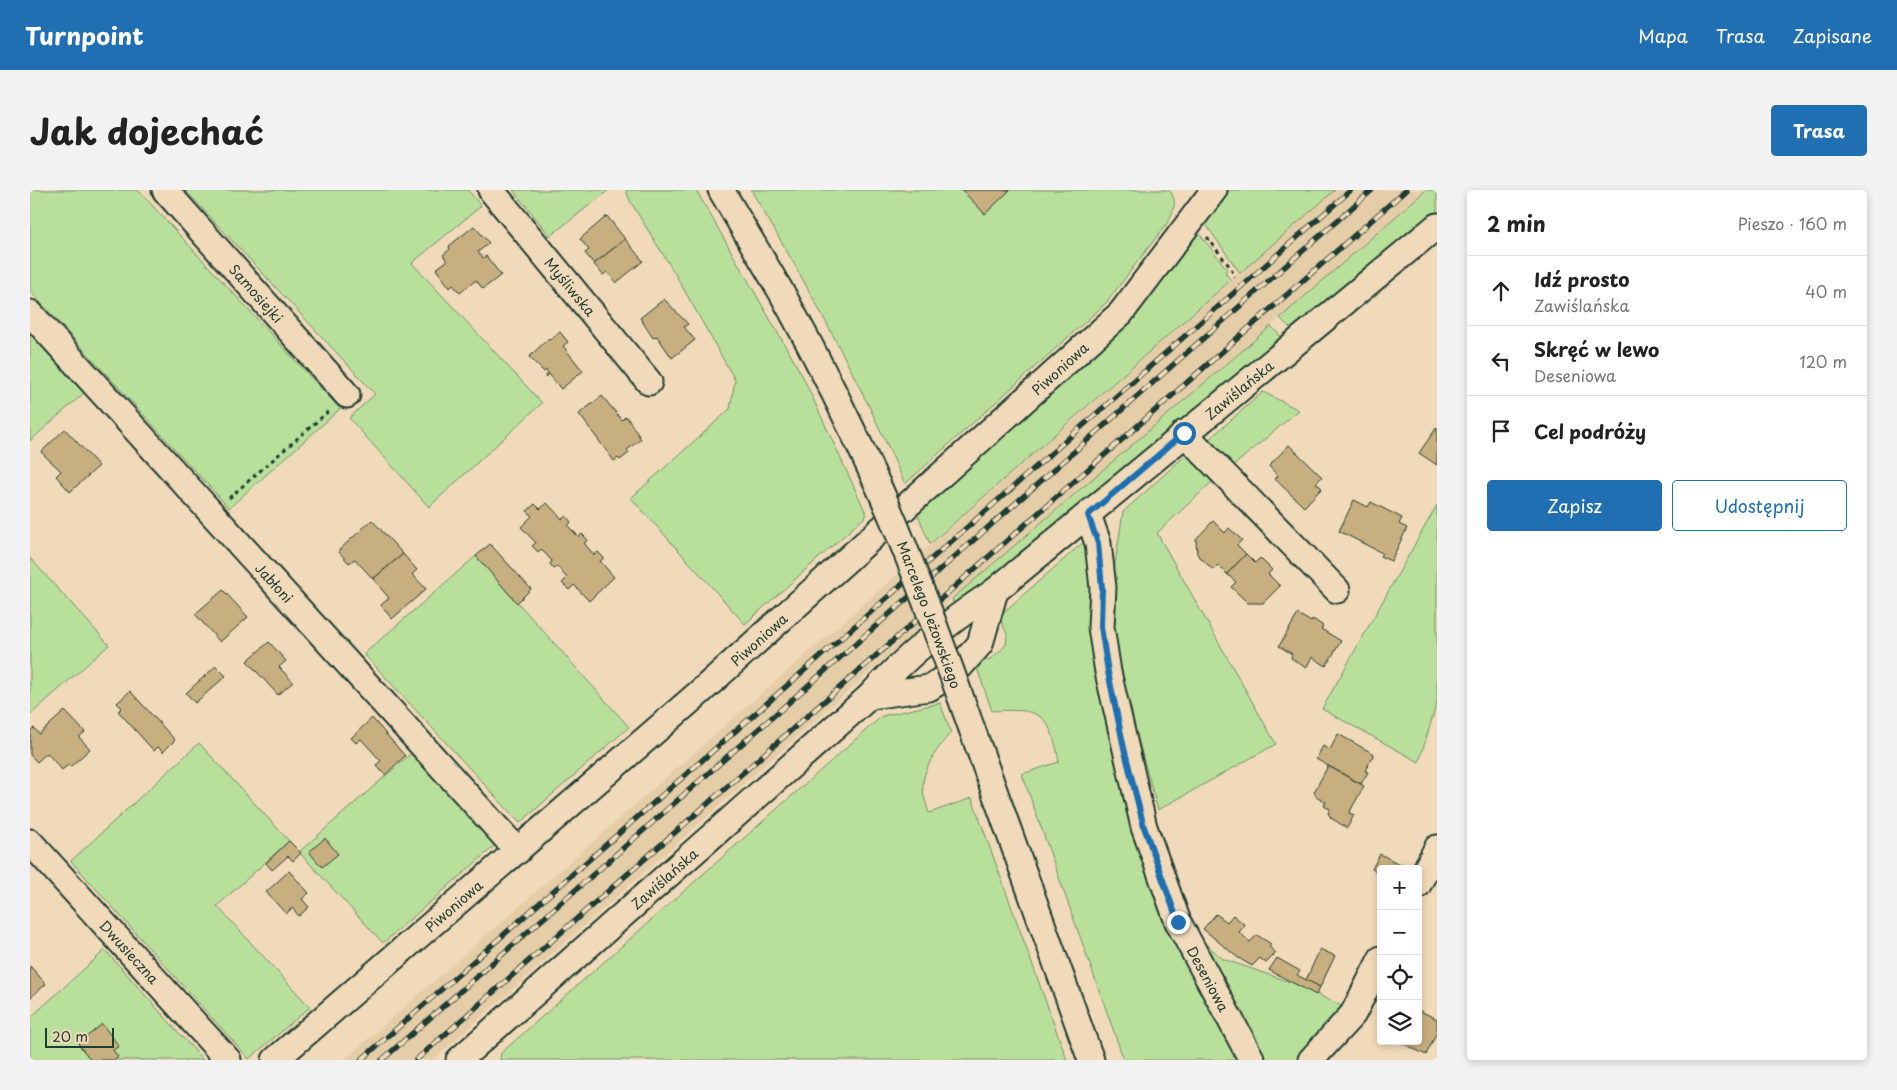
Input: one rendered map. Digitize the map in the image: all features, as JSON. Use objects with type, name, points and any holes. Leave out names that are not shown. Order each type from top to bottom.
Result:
[{"type":"street","name":"Samosiejki","points":[[165,190],[347,395]]},
{"type":"street","name":"Myśliwska","points":[[491,190],[649,382]]},
{"type":"street","name":"Marcelego Jeżowskiego","points":[[721,190],[783,295],[834,391],[881,492],[927,606],[1092,1060]]},
{"type":"street","name":"Piwoniowa","points":[[275,1060],[698,693],[1121,313],[1214,190]]},
{"type":"street","name":"Zawiślańska","points":[[459,1060],[870,696],[894,672],[973,606],[995,591],[1088,515],[1184,433],[1437,226]]},
{"type":"street","name":"Jabłoni","points":[[30,313],[518,851]]},
{"type":"street","points":[[1184,433],[1337,590]]},
{"type":"street","name":"Deseniowa","points":[[1088,515],[1098,543],[1102,588],[1101,627],[1108,672],[1144,827],[1178,922],[1252,1060]]},
{"type":"street","points":[[870,696],[929,688],[957,670],[980,644],[995,591]]},
{"type":"street","name":"Dwusieczna","points":[[30,842],[228,1060]]},
{"type":"street","points":[[1422,877],[1437,848]]},
{"type":"street","points":[[1311,1060],[1353,1014],[1377,967]]},
{"type":"path","points":[[1191,220],[1216,246],[1235,277]]},
{"type":"path","points":[[211,513],[347,395]]},
{"type":"shaded area","points":[[1335,190],[1426,190],[1280,318],[952,599],[433,1060],[344,1060]]},
{"type":"green space","points":[[30,190],[138,190],[340,409],[229,508],[30,291]]},
{"type":"green space","points":[[185,190],[468,190],[481,206],[412,263],[542,403],[429,507],[349,418],[375,394]]},
{"type":"green space","points":[[513,190],[609,190],[550,236]]},
{"type":"green space","points":[[626,190],[696,190],[802,375],[867,515],[745,624],[631,498],[730,409],[735,380],[674,272],[630,201]]},
{"type":"green space","points":[[751,190],[1169,190],[1172,194],[1174,206],[1168,222],[1106,303],[905,484],[870,408],[832,334]]},
{"type":"green space","points":[[1230,190],[1335,190],[1240,273],[1204,222]]},
{"type":"green space","points":[[1426,190],[1437,190],[1437,217],[1296,334],[1280,318]]},
{"type":"green space","points":[[1197,231],[1227,269],[1225,273],[1231,280],[930,544],[916,510]]},
{"type":"green space","points":[[1271,326],[1286,342],[956,611],[952,599]]},
{"type":"green space","points":[[30,333],[84,393],[30,441]]},
{"type":"green space","points":[[1263,392],[1299,410],[1233,466],[1208,440]]},
{"type":"green space","points":[[1188,453],[1213,481],[1157,533],[1276,744],[1158,810],[1113,645],[1113,577],[1123,512]]},
{"type":"green space","points":[[1437,505],[1437,702],[1419,762],[1322,709]]},
{"type":"green space","points":[[1087,539],[1098,663],[1238,1060],[1124,1060],[1022,774],[1059,762],[1052,733],[1040,717],[1032,713],[1009,710],[992,711],[976,665],[992,658],[1006,645],[1007,634],[999,616]]},
{"type":"green space","points":[[476,556],[629,727],[520,823],[364,654]]},
{"type":"green space","points":[[30,558],[109,645],[30,715]]},
{"type":"green space","points":[[940,703],[951,732],[931,759],[925,775],[923,791],[929,813],[972,798],[1067,1060],[500,1060],[501,1053],[882,716]]},
{"type":"green space","points":[[199,743],[289,841],[217,906],[310,1007],[249,1059],[71,861]]},
{"type":"green space","points":[[414,751],[498,843],[383,943],[299,852]]},
{"type":"green space","points":[[1205,943],[1223,959],[1293,983],[1348,1009],[1312,1042],[1298,1060],[1265,1060]]},
{"type":"green space","points":[[105,950],[203,1060],[30,1060],[30,1018]]},
{"type":"building","points":[[962,190],[1010,190],[985,214]]},
{"type":"building","points":[[607,216],[625,239],[594,264],[585,253],[589,250],[580,239]]},
{"type":"building","points":[[474,226],[489,243],[478,252],[483,258],[486,256],[501,275],[483,289],[476,280],[460,293],[453,285],[450,288],[436,269],[447,261],[443,255],[450,249],[449,246]]},
{"type":"building","points":[[625,239],[643,261],[616,283],[607,272],[603,275],[594,264]]},
{"type":"building","points":[[664,299],[688,324],[684,327],[695,340],[672,358],[657,336],[653,338],[640,318]]},
{"type":"building","points":[[560,332],[568,342],[563,346],[583,371],[561,389],[549,374],[545,377],[548,373],[546,370],[544,372],[529,357],[549,338],[550,340]]},
{"type":"building","points":[[602,396],[622,420],[626,416],[641,439],[627,450],[629,453],[620,460],[618,458],[614,461],[579,414]]},
{"type":"building","points":[[1437,427],[1437,465],[1419,453]]},
{"type":"building","points":[[65,429],[99,466],[70,492],[56,476],[61,471],[41,452]]},
{"type":"building","points":[[1289,445],[1322,477],[1316,483],[1322,488],[1304,507],[1275,479],[1278,476],[1269,466]]},
{"type":"building","points":[[1354,500],[1368,507],[1371,502],[1402,518],[1399,524],[1407,528],[1391,561],[1380,556],[1382,553],[1339,531]]},
{"type":"building","points":[[547,503],[562,519],[566,516],[571,522],[568,526],[579,537],[582,534],[588,540],[584,543],[594,555],[598,552],[604,558],[600,561],[614,577],[589,601],[574,585],[569,590],[562,583],[567,578],[557,566],[554,569],[550,564],[552,561],[541,549],[538,552],[532,546],[536,543],[521,527],[532,516],[527,511],[535,504],[540,509]]},
{"type":"building","points":[[372,520],[403,554],[373,579],[355,559],[349,563],[338,551]]},
{"type":"building","points":[[1213,521],[1225,533],[1229,528],[1242,540],[1237,545],[1246,554],[1227,574],[1218,565],[1213,570],[1197,554],[1196,539]]},
{"type":"building","points":[[490,544],[531,589],[517,603],[476,556]]},
{"type":"building","points":[[403,554],[417,570],[412,574],[426,589],[392,619],[381,605],[389,598],[373,579]]},
{"type":"building","points":[[1246,554],[1255,563],[1260,558],[1272,570],[1268,574],[1280,586],[1263,603],[1248,603],[1231,587],[1236,582],[1227,574]]},
{"type":"building","points":[[223,590],[248,617],[220,642],[195,614]]},
{"type":"building","points":[[1298,614],[1311,622],[1313,619],[1323,626],[1321,629],[1341,641],[1326,666],[1312,657],[1306,668],[1291,658],[1292,654],[1279,646]]},
{"type":"building","points":[[269,642],[286,661],[279,667],[293,682],[278,695],[247,661]]},
{"type":"building","points":[[216,666],[226,676],[195,703],[186,693]]},
{"type":"building","points":[[130,691],[175,740],[163,752],[158,747],[154,751],[118,711],[122,708],[117,703]]},
{"type":"building","points":[[65,711],[85,732],[79,737],[90,749],[70,767],[68,765],[62,770],[47,753],[37,762],[30,755],[30,731],[34,728],[39,734]]},
{"type":"building","points":[[372,718],[405,756],[385,775],[376,765],[381,761],[361,739],[356,743],[351,738]]},
{"type":"building","points":[[1338,734],[1374,754],[1365,771],[1368,772],[1361,784],[1316,759],[1323,746],[1330,750]]},
{"type":"building","points":[[1328,766],[1364,786],[1349,813],[1354,815],[1347,828],[1331,818],[1328,813],[1330,809],[1324,806],[1326,802],[1316,796],[1314,792]]},
{"type":"building","points":[[325,838],[338,854],[322,867],[309,852]]},
{"type":"building","points":[[289,841],[301,853],[293,861],[288,856],[272,870],[266,863]]},
{"type":"building","points":[[1380,854],[1401,865],[1377,865],[1377,871],[1372,869]]},
{"type":"building","points":[[289,871],[309,893],[302,899],[309,907],[299,916],[292,908],[286,914],[266,892]]},
{"type":"building","points":[[1216,914],[1227,922],[1233,915],[1245,925],[1239,932],[1250,942],[1257,935],[1271,944],[1269,947],[1276,953],[1266,963],[1260,958],[1252,966],[1237,957],[1203,929]]},
{"type":"building","points":[[1320,949],[1335,956],[1320,987],[1306,980]]},
{"type":"building","points":[[1277,958],[1300,971],[1297,975],[1320,987],[1316,995],[1269,970]]},
{"type":"building","points":[[30,966],[46,984],[30,998]]},
{"type":"building","points":[[1422,1012],[1437,1019],[1437,1032],[1426,1055],[1406,1045],[1422,1045]]},
{"type":"building","points":[[102,1024],[119,1046],[113,1050],[118,1057],[115,1060],[91,1060],[78,1044]]},
{"type":"railway","points":[[361,1060],[1351,190]]},
{"type":"railway","points":[[382,1060],[1372,190]]},
{"type":"railway","points":[[416,1060],[1406,190]]},
{"type":"route","points":[[1178,922],[1144,827],[1124,748],[1108,672],[1101,627],[1102,588],[1098,543],[1088,515],[1184,433]]}]
